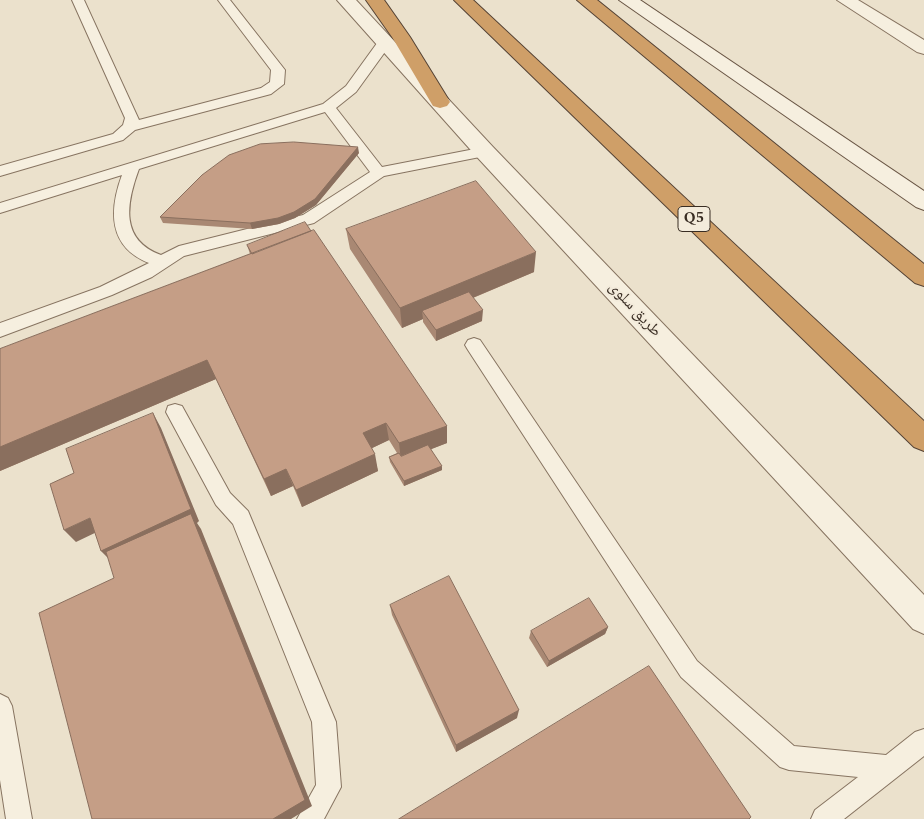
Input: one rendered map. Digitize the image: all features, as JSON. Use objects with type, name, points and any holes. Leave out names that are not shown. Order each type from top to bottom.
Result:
[{"type":"highway","points":[[374,0],[402,37],[440,102]]},
{"type":"highway","name":"Q5","points":[[463,0],[924,438]]},
{"type":"highway","points":[[586,0],[924,277]]},
{"type":"street","name":"طريق سلوى","points":[[346,0],[485,152],[924,618]]},
{"type":"street","points":[[628,0],[924,202]]},
{"type":"street","points":[[846,0],[924,48]]},
{"type":"lane","points":[[78,0],[132,118],[130,127]]},
{"type":"lane","points":[[0,171],[118,137],[130,127],[266,91],[277,84],[278,70],[224,0]]},
{"type":"lane","points":[[0,208],[328,107],[351,90],[385,42]]},
{"type":"lane","points":[[328,107],[379,173]]},
{"type":"lane","points":[[0,330],[106,291],[146,273],[179,252],[308,219],[379,173],[400,167],[485,152]]},
{"type":"lane","points":[[133,166],[126,183],[121,220],[126,238],[138,251],[162,262]]},
{"type":"lane","points":[[474,345],[689,669],[788,758],[888,768]]},
{"type":"lane","points":[[175,412],[222,499],[240,518],[324,722],[328,786],[310,819]]},
{"type":"lane","points":[[0,706],[19,819]]},
{"type":"lane","points":[[824,819],[924,741]]},
{"type":"building","points":[[294,142],[358,147],[315,199],[294,212],[278,218],[250,223],[160,217],[202,175],[229,155],[260,144]]},
{"type":"building","points":[[476,181],[536,252],[400,308],[346,229]]},
{"type":"building","points":[[305,222],[311,231],[252,254],[247,245]]},
{"type":"building","points":[[314,230],[447,426],[399,443],[386,423],[363,433],[375,454],[296,490],[286,469],[264,479],[207,360],[0,447],[0,349]]},
{"type":"building","points":[[469,292],[483,310],[436,330],[422,311]]},
{"type":"building","points":[[153,413],[191,509],[101,551],[90,518],[64,530],[50,484],[74,473],[66,449]]},
{"type":"building","points":[[428,445],[442,466],[404,481],[389,457],[399,453],[401,456]]},
{"type":"building","points":[[191,514],[305,800],[273,819],[92,819],[39,613],[114,578],[106,552]]},
{"type":"building","points":[[449,576],[519,710],[456,745],[390,605]]},
{"type":"building","points":[[589,598],[608,627],[549,661],[531,631]]},
{"type":"building","points":[[649,666],[751,817],[749,819],[399,819]]}]
